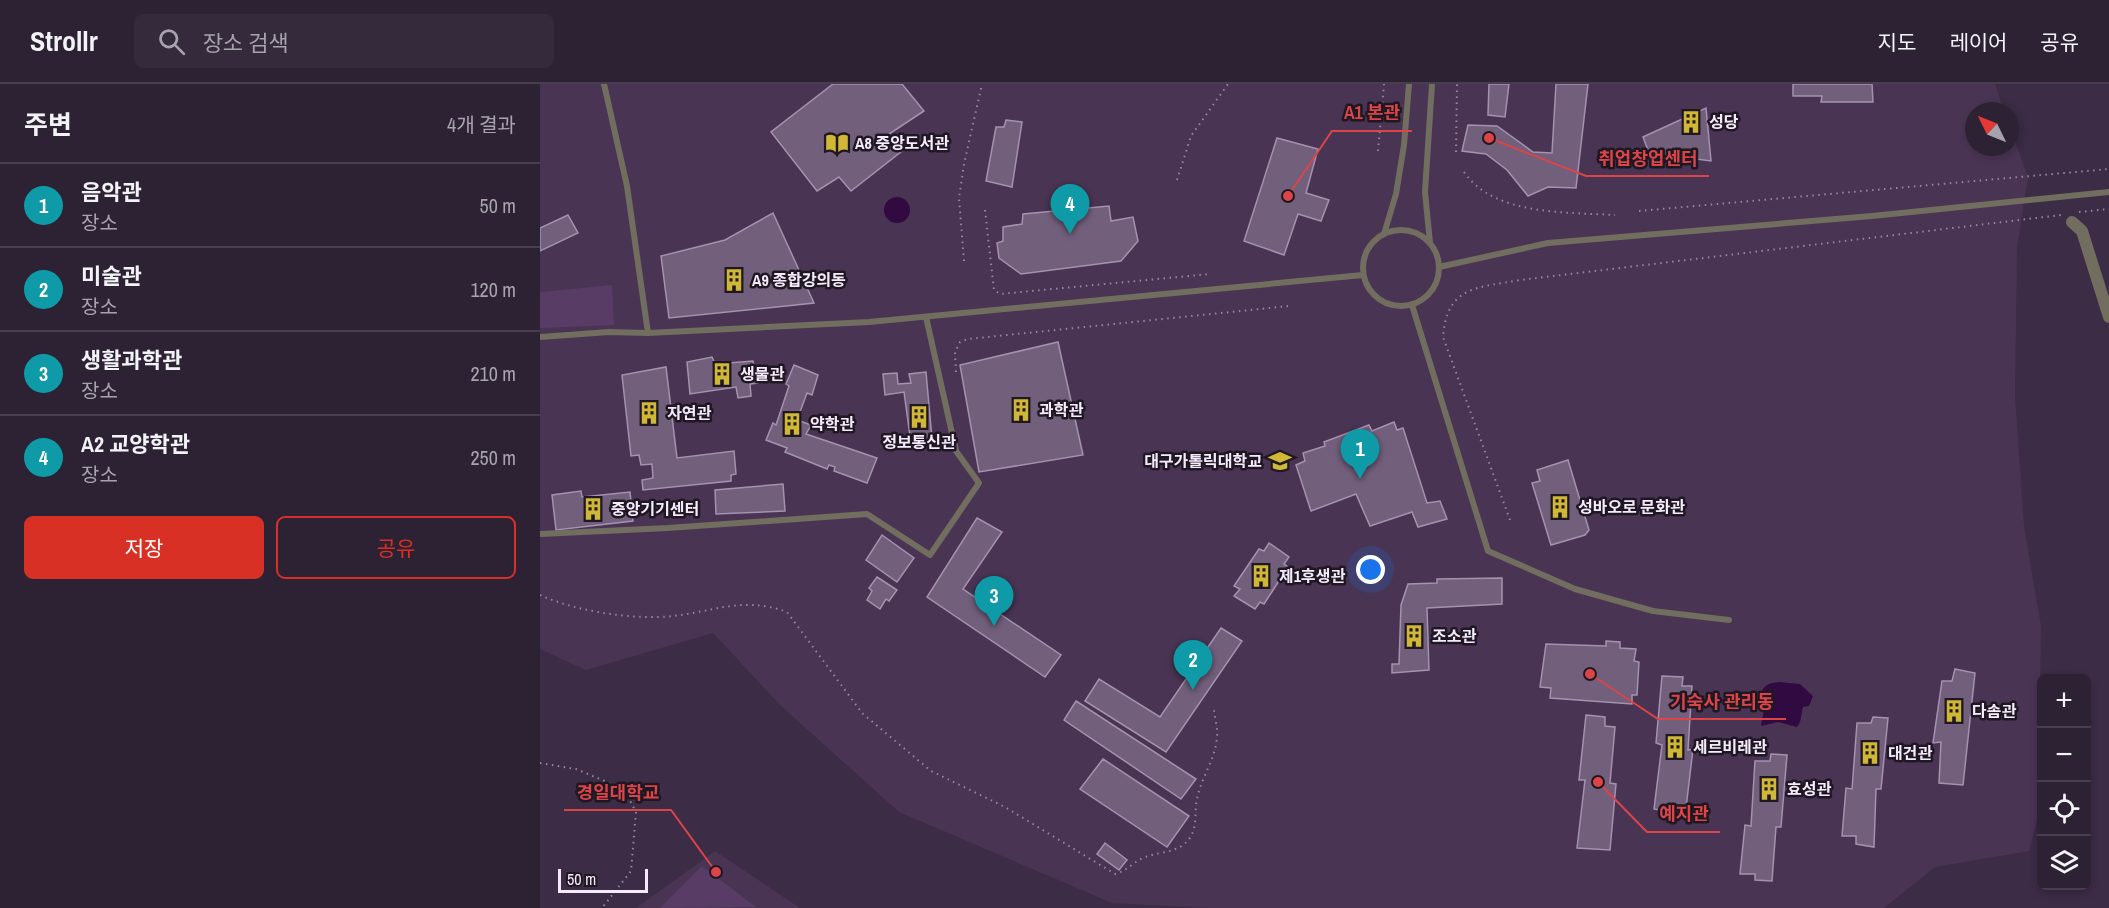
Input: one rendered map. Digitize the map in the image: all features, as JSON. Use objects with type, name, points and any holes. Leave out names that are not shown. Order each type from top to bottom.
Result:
[{"type":"street","points":[[2069,217],[2082,231],[2109,317]]},
{"type":"lane","points":[[604,84],[627,186],[648,333]]},
{"type":"lane","points":[[1384,234],[1396,194],[1404,145],[1409,84]]},
{"type":"lane","points":[[1430,243],[1425,192],[1432,84]]},
{"type":"lane","points":[[1439,267],[1548,243],[1872,216],[2109,192]]},
{"type":"lane","points":[[1396,230],[1420,235],[1430,243],[1437,254],[1439,267],[1438,278],[1431,292],[1412,305],[1395,306],[1384,303],[1368,288],[1363,275],[1364,259],[1374,241],[1396,230]]},
{"type":"lane","points":[[540,337],[609,332],[648,333],[869,322],[1363,275]]},
{"type":"lane","points":[[1412,305],[1488,551],[1575,589],[1620,602],[1653,611],[1730,620]]},
{"type":"lane","points":[[540,534],[668,528],[867,513],[930,555],[979,483],[956,451],[926,317]]},
{"type":"path","points":[[964,261],[959,198],[964,164],[982,84]]},
{"type":"path","points":[[1177,180],[1191,136],[1228,84]]},
{"type":"path","points":[[1378,151],[1384,84]]},
{"type":"path","points":[[1456,152],[1457,84]]},
{"type":"path","points":[[1639,211],[2109,169]]},
{"type":"path","points":[[1464,172],[1472,184],[1488,195],[1512,204],[1542,210],[1615,215]]},
{"type":"path","points":[[1510,520],[1443,337],[1444,319],[1458,296],[1470,290],[1520,280],[2069,217],[2109,209]]},
{"type":"path","points":[[985,210],[994,290],[1000,294],[1210,274]]},
{"type":"path","points":[[956,372],[955,352],[960,342],[968,339],[1289,306]]},
{"type":"path","points":[[540,595],[571,606],[639,616],[659,617],[748,604],[770,606],[787,612],[862,713],[931,771],[1005,807],[1115,874],[1126,871],[1151,855],[1181,848],[1190,839],[1195,827],[1197,799],[1214,755],[1217,736],[1214,710]]},
{"type":"path","points":[[540,763],[576,769],[614,784],[625,791],[636,812],[631,871],[602,908]]},
{"type":"shaded area","name":"대구가톨릭대학교","points":[[540,84],[1995,84],[2001,102],[1965,102],[1965,156],[2019,156],[2019,152],[2028,177],[2017,248],[2015,395],[2024,526],[2041,626],[2040,674],[2037,674],[2037,820],[2029,851],[1935,867],[1884,908],[1211,908],[1112,903],[899,812],[780,705],[713,633],[586,670],[540,649]]},
{"type":"shaded area","points":[[897,197],[906,201],[910,210],[906,219],[897,223],[888,219],[884,210],[888,201]]},
{"type":"shaded area","points":[[612,285],[614,325],[540,328],[540,292]]},
{"type":"shaded area","points":[[1779,682],[1800,684],[1813,696],[1809,706],[1803,707],[1797,727],[1778,722],[1761,726],[1764,706],[1761,694],[1763,688]]},
{"type":"shaded area","points":[[715,851],[800,908],[636,908]]},
{"type":"shaded area","points":[[702,866],[756,907],[660,908]]},
{"type":"building","name":"A8 중앙도서관","points":[[833,84],[902,84],[924,111],[889,134],[902,151],[851,191],[839,177],[817,191],[771,132]]},
{"type":"building","points":[[1489,84],[1509,84],[1505,117],[1488,115]]},
{"type":"building","points":[[1556,84],[1588,84],[1576,188],[1548,187],[1528,196],[1507,170],[1486,154],[1462,151],[1468,125],[1497,126],[1533,152],[1552,153]]},
{"type":"building","points":[[1793,84],[1872,84],[1873,102],[1821,102],[1822,96],[1793,96]]},
{"type":"building","name":"성당","points":[[1706,108],[1711,161],[1649,153],[1643,137]]},
{"type":"building","points":[[1006,120],[1022,122],[1012,187],[986,181],[996,127],[1004,127]]},
{"type":"building","points":[[1277,138],[1318,149],[1306,193],[1329,200],[1321,221],[1298,214],[1284,255],[1244,241]]},
{"type":"building","points":[[1109,206],[1111,221],[1133,217],[1138,241],[1121,261],[1021,274],[999,258],[997,243],[1003,241],[1003,227],[1022,224],[1023,214]]},
{"type":"building","name":"A9 종합강의동","points":[[773,213],[814,303],[669,318],[661,256],[725,240]]},
{"type":"building","points":[[568,215],[578,233],[540,251],[540,228]]},
{"type":"building","name":"과학관","points":[[1058,342],[1083,455],[979,472],[960,365]]},
{"type":"building","name":"생물관","points":[[712,357],[715,364],[753,361],[758,383],[750,384],[751,396],[738,398],[736,387],[690,394],[687,362]]},
{"type":"building","name":"약학관","points":[[794,365],[818,375],[812,395],[807,393],[797,420],[811,425],[806,434],[877,458],[867,483],[834,471],[835,467],[829,465],[827,469],[785,452],[787,448],[766,440],[773,423],[776,425],[789,386],[786,384]]},
{"type":"building","name":"자연관","points":[[666,367],[677,458],[734,451],[736,474],[731,475],[731,481],[643,490],[642,480],[653,478],[652,464],[641,465],[639,455],[631,456],[622,375]]},
{"type":"building","name":"정보통신관","points":[[926,372],[932,439],[911,443],[904,392],[885,395],[883,374],[897,373],[898,384],[911,383],[909,374]]},
{"type":"building","points":[[1394,422],[1397,430],[1403,428],[1427,503],[1440,501],[1447,519],[1418,527],[1412,512],[1370,526],[1356,494],[1311,511],[1296,465],[1305,461],[1303,453],[1325,446],[1324,442],[1369,425],[1372,431]]},
{"type":"building","name":"성바오로 문화관","points":[[1568,460],[1589,530],[1585,535],[1551,545],[1532,483],[1540,481],[1537,470]]},
{"type":"building","points":[[783,484],[785,511],[716,514],[715,490]]},
{"type":"building","name":"중앙기기센터","points":[[581,491],[582,497],[630,492],[633,521],[556,530],[552,495]]},
{"type":"building","points":[[977,518],[1002,532],[963,589],[1061,655],[1045,677],[927,597]]},
{"type":"building","points":[[882,535],[914,558],[897,582],[866,560]]},
{"type":"building","name":"제1후생관","points":[[1269,543],[1289,557],[1284,564],[1288,567],[1264,604],[1260,602],[1255,609],[1234,596],[1240,589],[1234,586],[1259,549],[1264,551]]},
{"type":"building","points":[[877,577],[897,590],[889,601],[886,599],[880,609],[867,600],[872,591],[869,588]]},
{"type":"building","name":"조소관","points":[[1502,578],[1502,604],[1427,608],[1429,670],[1392,673],[1392,664],[1399,664],[1401,605],[1408,584],[1437,583],[1437,579]]},
{"type":"building","points":[[1221,628],[1242,641],[1166,752],[1085,701],[1099,679],[1160,717]]},
{"type":"building","points":[[1606,641],[1620,642],[1620,648],[1636,649],[1634,661],[1639,662],[1637,695],[1632,695],[1632,704],[1550,698],[1551,688],[1540,687],[1546,644],[1606,646]]},
{"type":"building","name":"다솜관","points":[[1955,669],[1975,673],[1963,785],[1939,783],[1941,742],[1933,743],[1942,681],[1952,681]]},
{"type":"building","name":"세르비레관","points":[[1662,676],[1683,677],[1682,686],[1692,686],[1688,750],[1693,749],[1686,808],[1676,807],[1675,813],[1654,809],[1662,745],[1656,743]]},
{"type":"building","points":[[1076,701],[1196,779],[1181,799],[1064,720]]},
{"type":"building","points":[[1586,715],[1605,717],[1605,726],[1615,727],[1610,783],[1616,784],[1610,850],[1577,848],[1585,780],[1579,780]]},
{"type":"building","name":"대건관","points":[[1873,717],[1888,718],[1881,789],[1876,789],[1874,847],[1856,844],[1856,836],[1842,836],[1846,788],[1852,789],[1857,723],[1871,723]]},
{"type":"building","name":"효성관","points":[[1771,754],[1787,755],[1781,827],[1776,827],[1772,881],[1755,880],[1755,874],[1740,874],[1745,825],[1751,826],[1755,761],[1770,761]]},
{"type":"building","points":[[1103,759],[1189,816],[1167,847],[1080,789]]},
{"type":"building","points":[[1105,843],[1127,860],[1119,870],[1097,854]]},
{"type":"place","name":"성당","points":[[1691,122]]},
{"type":"place","name":"취업창업센터","points":[[1489,138]]},
{"type":"place","name":"A8 중앙도서관","points":[[837,143]]},
{"type":"place","name":"A1 본관","points":[[1288,196]]},
{"type":"place","name":"A2 교양학관","points":[[1070,234]]},
{"type":"place","name":"A9 종합강의동","points":[[734,280]]},
{"type":"place","name":"생물관","points":[[722,374]]},
{"type":"place","name":"과학관","points":[[1021,410]]},
{"type":"place","name":"자연관","points":[[649,413]]},
{"type":"place","name":"정보통신관","points":[[919,417]]},
{"type":"place","name":"약학관","points":[[792,424]]},
{"type":"place","name":"대구가톨릭대학교","points":[[1280,461]]},
{"type":"place","name":"음악관","points":[[1360,479]]},
{"type":"place","name":"성바오로 문화관","points":[[1560,507]]},
{"type":"place","name":"중앙기기센터","points":[[593,509]]},
{"type":"place","name":"제1후생관","points":[[1261,576]]},
{"type":"place","name":"생활과학관","points":[[994,626]]},
{"type":"place","name":"조소관","points":[[1414,636]]},
{"type":"place","name":"기숙사 관리동","points":[[1590,674]]},
{"type":"place","name":"미술관","points":[[1193,690]]},
{"type":"place","name":"다솜관","points":[[1954,711]]},
{"type":"place","name":"세르비레관","points":[[1675,747]]},
{"type":"place","name":"대건관","points":[[1870,753]]},
{"type":"place","name":"예지관","points":[[1598,782]]},
{"type":"place","name":"효성관","points":[[1769,789]]},
{"type":"place","name":"경일대학교","points":[[716,872]]}]
